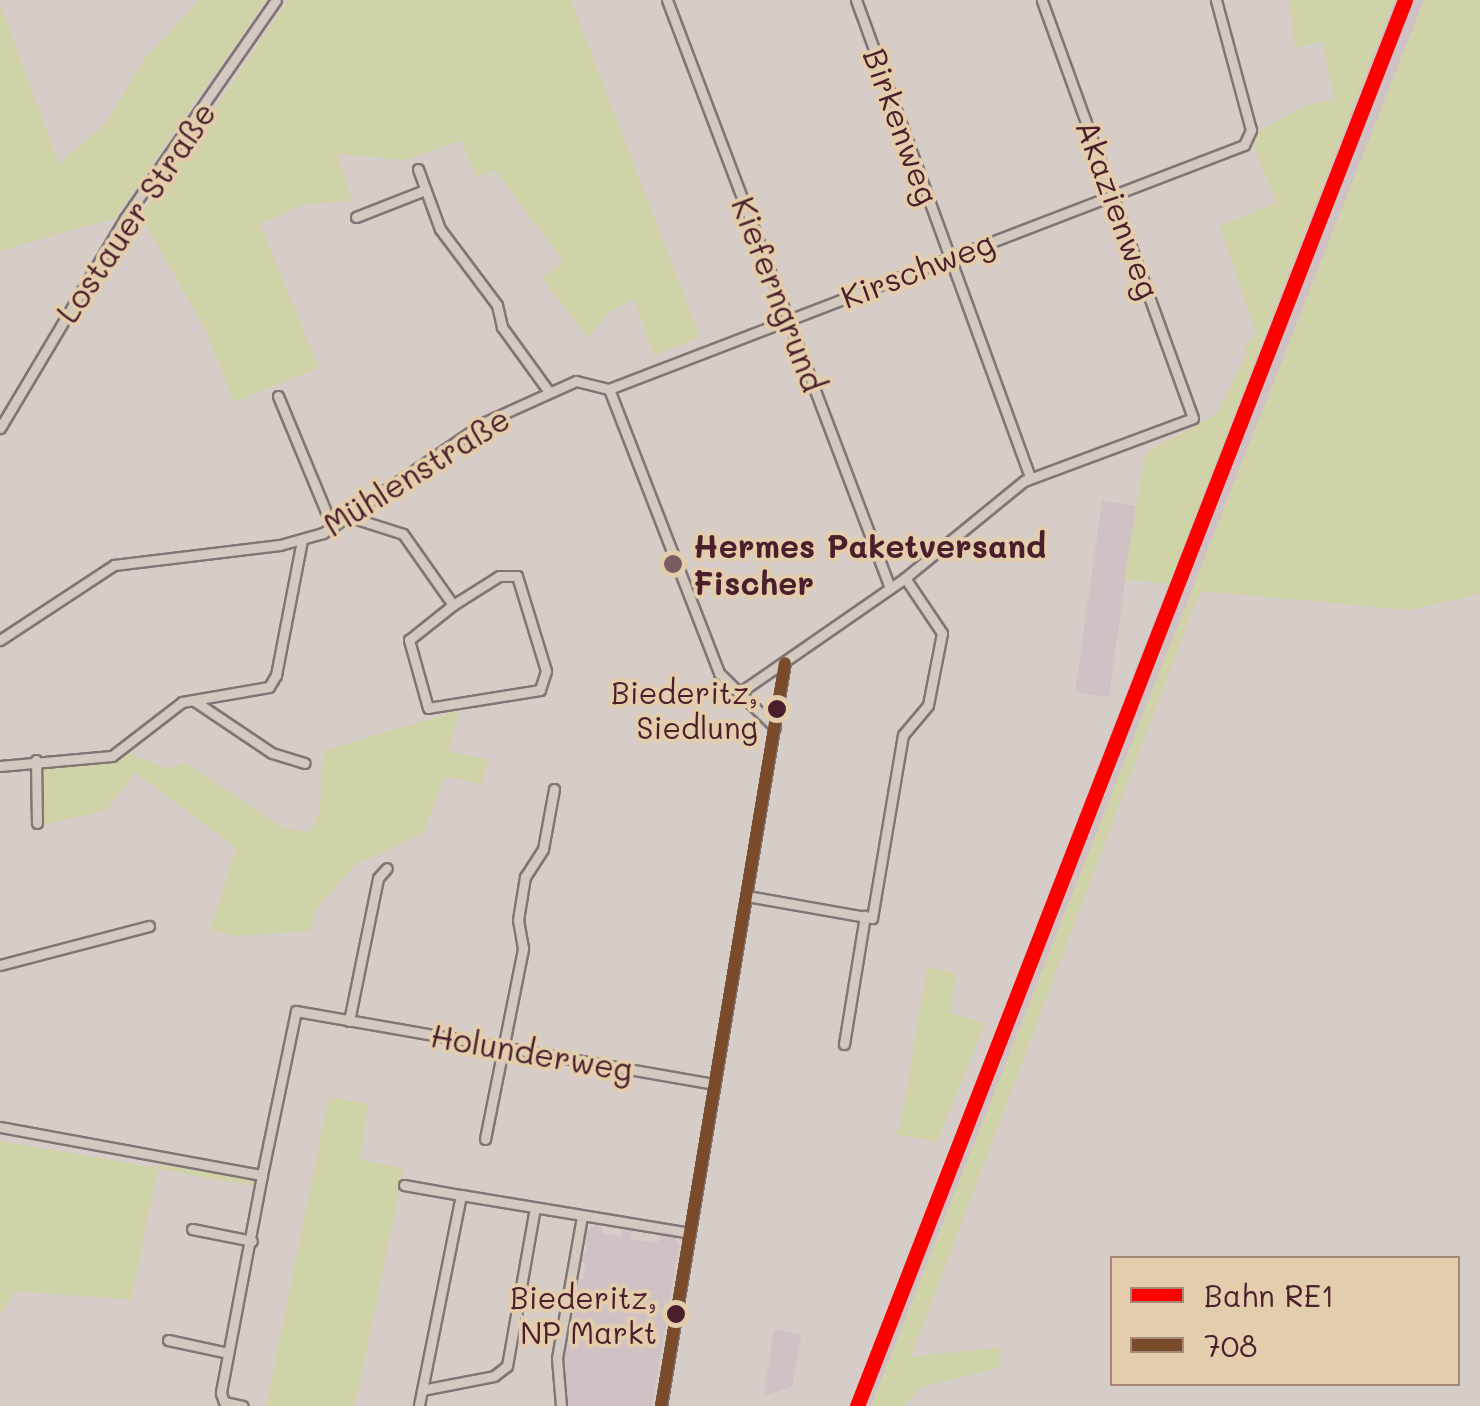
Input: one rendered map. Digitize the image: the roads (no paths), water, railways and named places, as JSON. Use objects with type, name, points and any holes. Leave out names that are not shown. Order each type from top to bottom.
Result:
[{"type":"street","name":"Lostauer Straße","points":[[0,428],[126,218],[276,0]]},
{"type":"street","name":"Kieferngrund","points":[[668,0],[890,588]]},
{"type":"street","name":"Birkenweg","points":[[856,0],[1030,478]]},
{"type":"street","name":"Akazienweg","points":[[1030,478],[1192,418],[1042,0]]},
{"type":"street","name":"Kirschweg","points":[[608,388],[1250,139],[1216,0]]},
{"type":"street","points":[[418,169],[440,229],[497,305],[502,327],[549,392]]},
{"type":"street","points":[[356,217],[425,190]]},
{"type":"street","name":"Mühlenstraße","points":[[0,640],[114,565],[302,540],[333,529],[354,518],[461,437],[549,392],[588,379],[608,388]]},
{"type":"street","points":[[608,388],[715,665],[775,727]]},
{"type":"street","points":[[278,396],[333,529]]},
{"type":"street","points":[[739,693],[905,578],[1030,478]]},
{"type":"street","points":[[354,518],[403,534],[453,604]]},
{"type":"street","points":[[0,766],[112,756],[157,717],[192,700],[272,684],[302,540]]},
{"type":"street","points":[[499,576],[517,576],[546,671],[540,690],[428,708],[409,640],[453,604],[499,576]]},
{"type":"street","points":[[747,896],[872,918],[904,735],[928,704],[942,633],[905,578]]},
{"type":"street","points":[[661,1406],[785,663]]},
{"type":"street","points":[[192,700],[272,753],[304,763]]},
{"type":"street","points":[[36,760],[37,823]]},
{"type":"street","points":[[485,1139],[523,948],[518,920],[525,877],[542,849],[554,789]]},
{"type":"street","points":[[349,1021],[378,878],[387,868]]},
{"type":"street","points":[[844,1044],[865,916]]},
{"type":"street","points":[[0,965],[148,926]]},
{"type":"street","name":"Holunderweg","points":[[262,1175],[296,1012],[715,1084]]},
{"type":"street","points":[[0,1127],[262,1175],[220,1395],[242,1406]]},
{"type":"street","points":[[404,1185],[690,1233]]},
{"type":"street","points":[[419,1406],[461,1195]]},
{"type":"street","points":[[422,1390],[494,1376],[507,1366],[535,1208]]},
{"type":"street","points":[[561,1406],[558,1358],[582,1216]]},
{"type":"street","points":[[192,1230],[252,1241]]},
{"type":"street","points":[[168,1340],[228,1354]]},
{"type":"rail line","name":"RE1","points":[[857,1406],[1405,0]]},
{"type":"place","name":"Hermes Paketversand Fischer","points":[[673,564]]},
{"type":"place","name":"Biederitz, Siedlung","points":[[777,709]]},
{"type":"place","name":"Biederitz, NP Markt","points":[[676,1314]]}]
